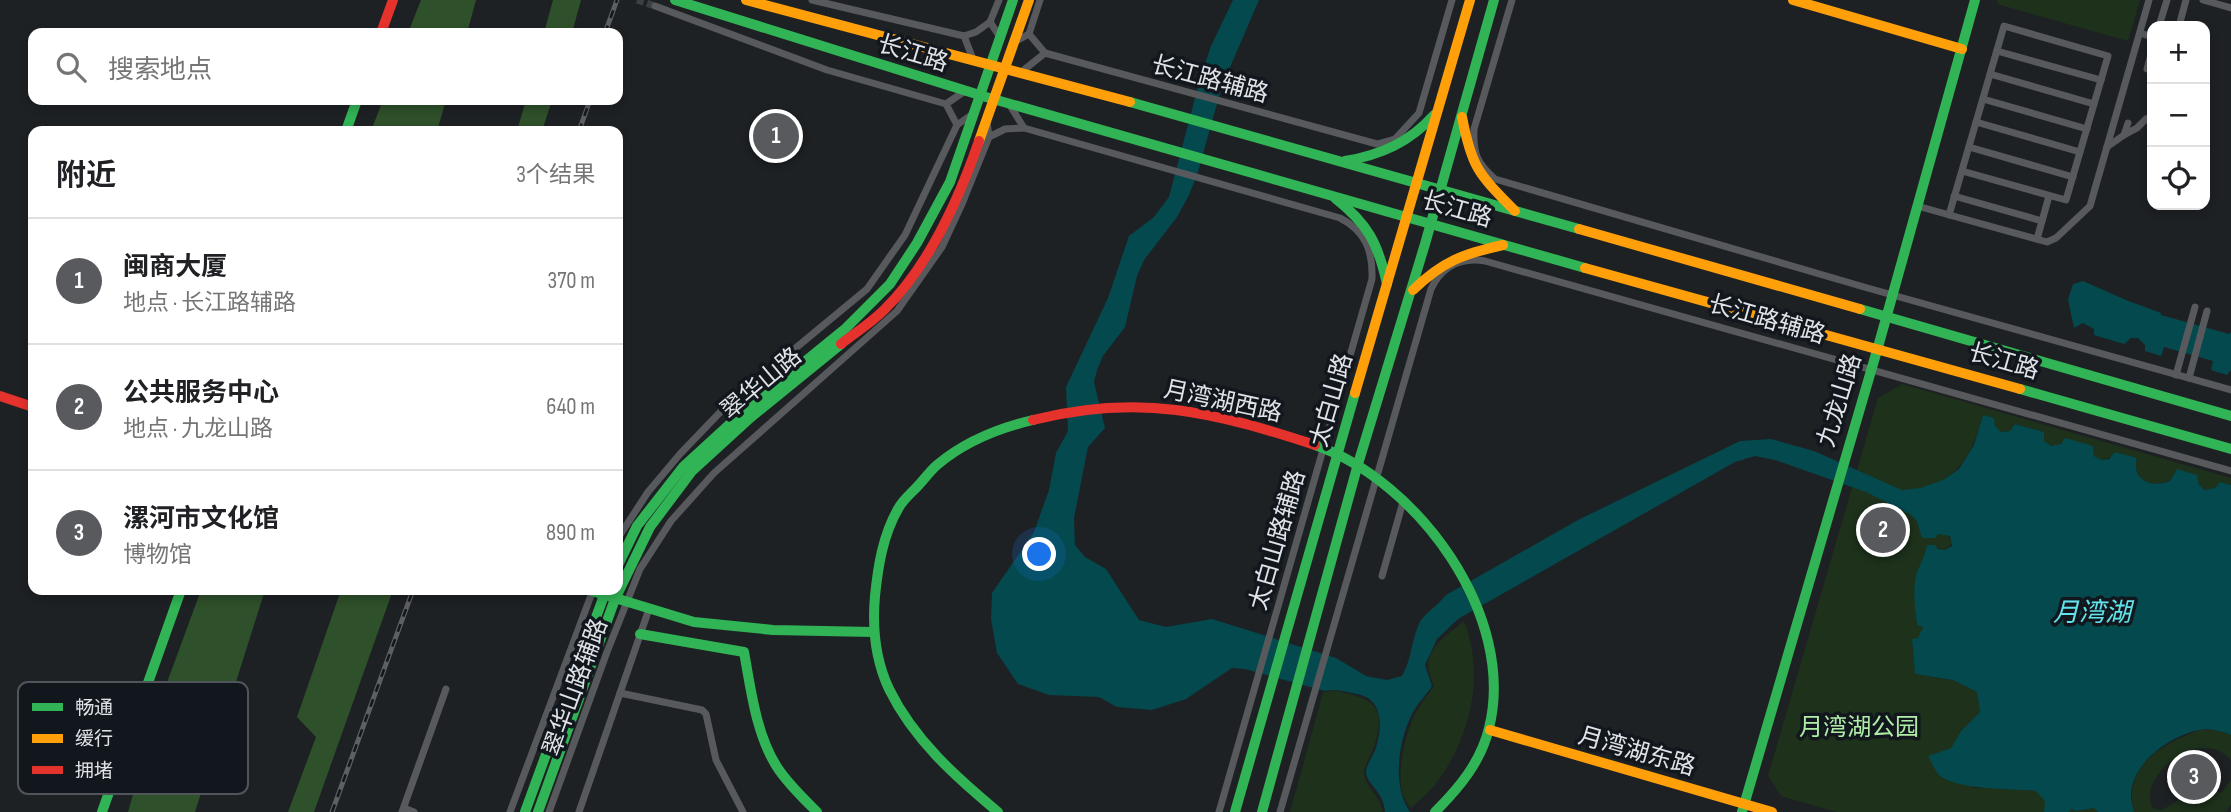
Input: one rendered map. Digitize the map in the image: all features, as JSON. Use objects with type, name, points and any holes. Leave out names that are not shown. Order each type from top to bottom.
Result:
[{"type":"main road","points":[[383,28],[393,0]]},
{"type":"main road","name":"长江路","points":[[675,0],[994,100],[1878,347],[2231,449]]},
{"type":"main road","name":"长江路","points":[[746,0],[1214,124],[2231,416]]},
{"type":"main road","name":"翠华山路","points":[[623,555],[637,526],[683,467],[743,412],[846,328],[890,284],[917,243],[950,181],[1013,0]]},
{"type":"main road","name":"翠华山路","points":[[623,581],[650,527],[692,471],[750,418],[884,310],[925,259],[962,188],[1029,0]]},
{"type":"main road","name":"太白山路","points":[[1235,812],[1470,0]]},
{"type":"main road","name":"太白山路","points":[[1262,812],[1358,464],[1431,223],[1494,0]]},
{"type":"main road","points":[[1793,0],[1962,48]]},
{"type":"main road","name":"九龙山路","points":[[1743,808],[1878,347],[1975,0]]},
{"type":"main road","points":[[348,126],[355,105]]},
{"type":"main road","points":[[1343,162],[1369,158],[1402,143],[1423,130],[1439,109]]},
{"type":"main road","points":[[1462,114],[1467,147],[1473,162],[1515,212]]},
{"type":"main road","points":[[1332,195],[1370,230],[1382,260],[1387,285]]},
{"type":"main road","points":[[1410,292],[1429,273],[1455,255],[1504,244]]},
{"type":"main road","points":[[0,396],[28,405]]},
{"type":"main road","name":"月湾湖西路","points":[[998,812],[935,757],[907,719],[884,680],[873,632],[877,566],[898,508],[938,463],[991,432],[1064,413],[1135,405],[1182,408],[1255,425],[1337,453],[1358,464]]},
{"type":"main road","points":[[1358,464],[1435,535],[1463,577],[1481,616],[1492,656],[1495,706],[1490,730],[1483,749],[1468,774],[1435,812]]},
{"type":"main road","points":[[148,682],[179,595]]},
{"type":"main road","points":[[525,812],[603,595]]},
{"type":"main road","points":[[607,595],[694,622],[773,630],[873,632]]},
{"type":"main road","name":"翠华山路","points":[[538,812],[616,595]]},
{"type":"main road","points":[[640,634],[744,652],[757,719],[775,763],[817,812]]},
{"type":"main road","name":"月湾湖东路","points":[[1490,730],[1743,808],[1772,812]]},
{"type":"main road","points":[[102,812],[108,794]]},
{"type":"street","points":[[812,0],[964,36],[990,23],[999,0]]},
{"type":"street","points":[[1014,42],[1029,34],[1040,0]]},
{"type":"street","name":"长江路辅路","points":[[1045,53],[1377,145],[1395,139],[1419,113],[1452,0]]},
{"type":"street","points":[[1512,0],[1474,129],[1473,145],[1480,165],[1495,179],[1892,295],[2231,390]]},
{"type":"street","points":[[1917,206],[2047,242],[2056,238],[2090,206],[2149,0]]},
{"type":"street","points":[[2161,21],[2167,0]]},
{"type":"street","points":[[2180,21],[2186,0]]},
{"type":"street","points":[[2203,0],[2231,8]]},
{"type":"street","points":[[654,6],[827,70],[946,104],[957,125]]},
{"type":"street","points":[[990,23],[1000,37]]},
{"type":"street","points":[[1949,215],[2004,26],[2108,56],[2066,200],[1962,171]]},
{"type":"street","points":[[2140,33],[2147,35]]},
{"type":"street","points":[[1020,73],[1045,53],[1029,34]]},
{"type":"street","points":[[964,36],[973,59]]},
{"type":"street","points":[[1997,51],[2101,80]]},
{"type":"street","points":[[1990,74],[2094,104]]},
{"type":"street","points":[[946,104],[965,91]]},
{"type":"street","points":[[1983,99],[2087,129]]},
{"type":"street","points":[[989,137],[1005,129],[1024,128],[1009,104]]},
{"type":"street","points":[[623,530],[648,492],[728,404],[867,289],[905,235],[957,125],[975,113]]},
{"type":"street","name":"翠华山路辅路","points":[[549,812],[640,569],[671,521],[714,473],[897,311],[942,247],[989,137],[987,119]]},
{"type":"street","points":[[2107,147],[2146,119]]},
{"type":"street","points":[[1976,122],[2080,152]]},
{"type":"street","points":[[2124,135],[2128,123]]},
{"type":"street","name":"太白山路辅路","points":[[1024,128],[1340,218],[1351,223],[1365,239],[1373,259],[1372,279],[1219,812]]},
{"type":"street","points":[[1969,148],[2073,177]]},
{"type":"street","points":[[1954,196],[2042,221]]},
{"type":"street","points":[[2036,239],[2049,196]]},
{"type":"street","name":"长江路辅路","points":[[1376,478],[1431,289],[1438,275],[1453,264],[1470,258],[2231,471]]},
{"type":"street","points":[[2176,375],[2195,307]]},
{"type":"street","points":[[2189,379],[2207,311]]},
{"type":"street","points":[[1280,812],[1376,478]]},
{"type":"street","points":[[1382,576],[1402,502]]},
{"type":"street","name":"翠华山路辅路","points":[[510,812],[591,595]]},
{"type":"street","points":[[579,812],[649,609]]},
{"type":"street","points":[[414,812],[403,810],[446,689]]},
{"type":"street","points":[[620,693],[702,710],[706,714],[716,760],[743,812]]},
{"type":"green space","points":[[421,0],[476,0],[468,28],[410,28]]},
{"type":"green space","points":[[553,0],[581,0],[573,28],[545,28]]},
{"type":"green space","points":[[1998,0],[2140,0],[2128,41],[1997,4]]},
{"type":"green space","points":[[381,105],[445,105],[438,126],[373,126]]},
{"type":"green space","points":[[525,105],[550,105],[544,126],[518,126]]},
{"type":"green space","name":"月湾湖公园","points":[[1902,384],[2231,478],[2231,485],[2220,482],[2213,490],[2207,490],[2197,479],[2177,470],[2170,481],[2150,483],[2144,481],[2137,472],[2137,458],[2113,456],[2102,460],[2094,456],[2093,446],[2063,442],[2051,446],[2044,441],[2043,432],[2015,424],[2010,431],[2001,432],[1983,415],[1965,460],[1943,480],[1935,538],[1938,534],[1947,534],[1953,542],[1945,550],[1927,545],[1922,565],[1923,626],[1918,639],[1912,639],[1915,674],[1953,680],[1977,692],[1980,712],[1961,731],[1951,749],[1928,756],[1974,788],[2001,787],[2037,791],[2056,805],[2070,809],[2094,808],[2098,812],[1836,812],[1781,796],[1768,776],[1878,398]]},
{"type":"green space","points":[[199,595],[263,595],[236,682],[167,682]]},
{"type":"green space","points":[[339,595],[391,595],[314,812],[288,812],[316,737],[297,717]]},
{"type":"green space","points":[[1464,621],[1470,641],[1474,683],[1466,724],[1459,744],[1438,781],[1411,808],[1405,799],[1400,777],[1406,739],[1415,714],[1434,686],[1429,672],[1430,657],[1442,640]]},
{"type":"green space","points":[[1333,690],[1367,700],[1377,712],[1378,732],[1364,773],[1383,812],[1290,812],[1323,693]]},
{"type":"green space","points":[[2199,730],[2217,730],[2231,735],[2231,760],[2218,750],[2203,748],[2187,752],[2161,771],[2153,784],[2150,797],[2154,809],[2162,810],[2189,794],[2222,792],[2231,780],[2231,804],[2226,812],[2134,812],[2134,781],[2140,769],[2159,750]]},
{"type":"green space","points":[[133,794],[201,794],[195,812],[128,812]]},
{"type":"water","name":"月湾湖","points":[[1233,0],[1259,0],[1222,86],[1197,175],[1177,217],[1144,260],[1137,276],[1125,327],[1103,356],[1094,382],[1105,428],[1088,447],[1074,518],[1075,545],[1085,557],[1106,569],[1139,620],[1166,627],[1212,619],[1336,658],[1366,676],[1387,680],[1402,676],[1421,620],[1446,595],[1578,520],[1740,441],[1771,439],[1814,451],[1902,490],[1920,488],[1943,480],[1959,469],[1974,445],[1983,415],[1994,418],[1995,426],[2001,432],[2010,431],[2015,424],[2044,432],[2044,441],[2051,446],[2061,444],[2065,438],[2093,446],[2094,456],[2102,460],[2109,459],[2115,452],[2137,458],[2137,472],[2144,481],[2150,483],[2170,481],[2177,469],[2197,475],[2199,485],[2205,490],[2215,488],[2220,482],[2231,485],[2231,735],[2215,730],[2199,730],[2176,738],[2154,753],[2145,762],[2133,784],[2131,796],[2134,812],[2098,812],[2094,808],[2044,812],[2045,801],[2036,791],[1971,786],[1939,775],[1928,756],[1951,748],[1961,731],[1980,712],[1977,692],[1953,680],[1915,674],[1912,639],[1918,638],[1923,627],[1917,625],[1915,578],[1927,545],[1935,545],[1938,549],[1945,550],[1952,546],[1950,536],[1938,534],[1936,538],[1922,538],[1917,521],[1910,514],[1866,492],[1775,460],[1755,456],[1735,462],[1458,619],[1437,639],[1425,665],[1432,686],[1412,714],[1400,750],[1401,790],[1410,812],[1385,812],[1382,799],[1367,777],[1367,767],[1376,748],[1380,723],[1372,702],[1357,694],[1337,690],[1325,691],[1245,669],[1232,668],[1186,699],[1152,710],[1117,707],[1099,697],[1049,695],[1018,684],[997,653],[991,619],[992,593],[1034,532],[1049,490],[1056,453],[1068,431],[1066,387],[1108,298],[1129,236],[1154,217],[1169,197],[1200,79],[1211,46]]},
{"type":"water","points":[[2083,281],[2161,315],[2229,334],[2231,332],[2231,370],[2227,375],[2211,370],[2213,361],[2164,347],[2161,356],[2145,351],[2145,345],[2138,338],[2131,338],[2124,344],[2094,335],[2094,329],[2083,323],[2074,328],[2068,300],[2073,284]]},
{"type":"tunnel","points":[[637,0],[655,6]]},
{"type":"railway","points":[[607,28],[617,0]]},
{"type":"railway","points":[[581,126],[588,105]]},
{"type":"railway","points":[[332,812],[411,595]]},
{"type":"traffic: fast","points":[[675,0],[986,97],[1585,268]]},
{"type":"traffic: fast","points":[[623,555],[637,526],[683,467],[743,412],[846,328],[890,284],[917,243],[950,182],[1013,0]]},
{"type":"traffic: fast","points":[[1262,812],[1358,464],[1425,244],[1494,0]]},
{"type":"traffic: fast","points":[[1742,812],[1878,347],[1975,0]]},
{"type":"traffic: fast","points":[[1130,102],[1579,229]]},
{"type":"traffic: fast","points":[[348,126],[355,105]]},
{"type":"traffic: fast","points":[[1345,161],[1394,146],[1415,133],[1434,115]]},
{"type":"traffic: fast","points":[[1335,198],[1356,217],[1370,235],[1380,257],[1387,284]]},
{"type":"traffic: fast","points":[[1860,309],[2231,416]]},
{"type":"traffic: fast","points":[[623,583],[650,527],[692,471],[750,418],[841,344]]},
{"type":"traffic: fast","points":[[2020,389],[2231,449]]},
{"type":"traffic: fast","points":[[1235,812],[1355,393]]},
{"type":"traffic: fast","points":[[998,812],[937,756],[899,707],[884,678],[878,655],[874,632],[875,596],[885,540],[893,519],[906,498],[937,465],[958,450],[1007,427],[1033,420]]},
{"type":"traffic: fast","points":[[1315,445],[1353,463],[1390,489],[1423,521],[1451,558],[1473,599],[1488,642],[1494,685],[1489,728],[1481,752],[1468,774],[1435,812]]},
{"type":"traffic: fast","points":[[148,682],[179,595]]},
{"type":"traffic: fast","points":[[525,812],[604,595]]},
{"type":"traffic: fast","points":[[605,595],[694,622],[773,630],[873,632]]},
{"type":"traffic: fast","points":[[538,812],[617,595]]},
{"type":"traffic: fast","points":[[640,634],[744,652],[755,711],[770,754],[786,779],[817,812]]},
{"type":"traffic: fast","points":[[102,812],[108,794]]},
{"type":"traffic: slow","points":[[746,0],[1130,102]]},
{"type":"traffic: slow","points":[[979,141],[1029,0]]},
{"type":"traffic: slow","points":[[1355,393],[1470,0]]},
{"type":"traffic: slow","points":[[1793,0],[1962,49]]},
{"type":"traffic: slow","points":[[1462,117],[1469,148],[1479,170],[1515,211]]},
{"type":"traffic: slow","points":[[1579,229],[1860,309]]},
{"type":"traffic: slow","points":[[1413,290],[1444,265],[1503,245]]},
{"type":"traffic: slow","points":[[1585,268],[2020,389]]},
{"type":"traffic: slow","points":[[1490,730],[1772,812]]},
{"type":"traffic: jam","points":[[383,28],[393,0]]},
{"type":"traffic: jam","points":[[841,344],[884,310],[915,274],[952,209],[979,141]]},
{"type":"traffic: jam","points":[[0,396],[28,405]]},
{"type":"traffic: jam","points":[[1033,420],[1108,408],[1176,410],[1243,423],[1315,445]]},
{"type":"place","name":"闽商大厦","points":[[776,136]]},
{"type":"place","name":"公共服务中心","points":[[1883,530]]},
{"type":"place","name":"漯河市文化馆","points":[[2194,777]]}]
